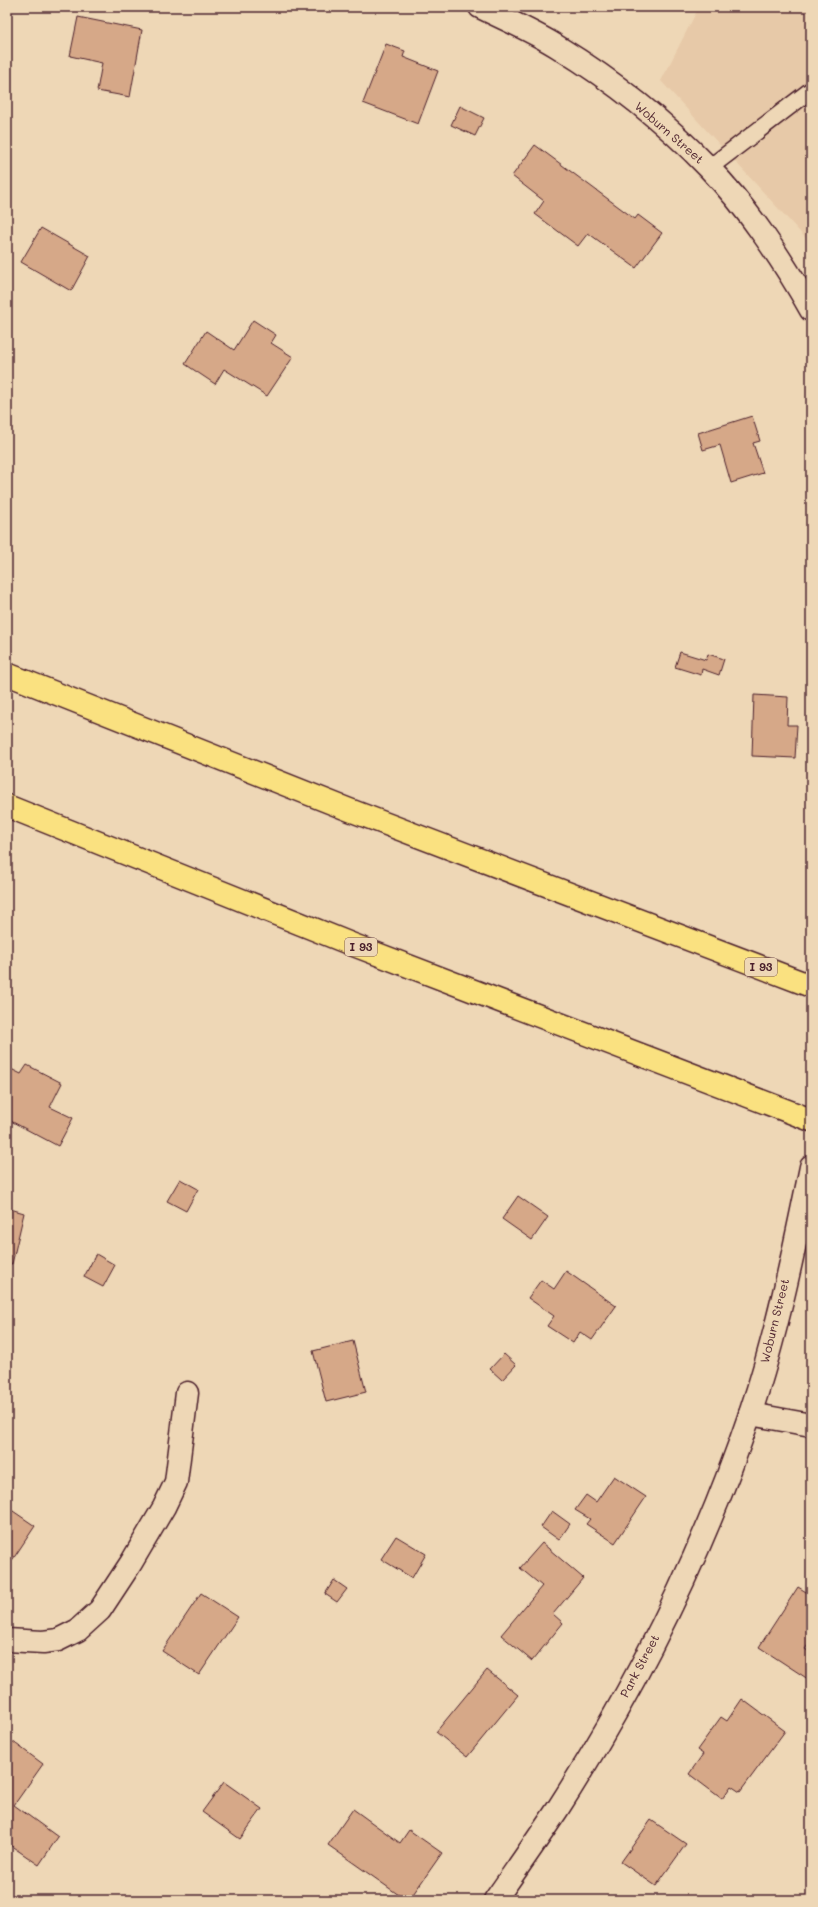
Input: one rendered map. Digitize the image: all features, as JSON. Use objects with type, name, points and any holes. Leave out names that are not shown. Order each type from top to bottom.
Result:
[{"type":"highway","name":"I 93","points":[[7,674],[347,809],[811,986]]},
{"type":"highway","name":"I 93","points":[[7,806],[351,944],[811,1120]]},
{"type":"street","name":"Woburn Street","points":[[480,7],[558,47],[587,67],[623,93],[709,168],[749,215],[811,310]]},
{"type":"street","name":"Woburn Street","points":[[750,1414],[779,1310],[811,1167]]},
{"type":"street","points":[[7,1640],[43,1642],[58,1640],[78,1630],[100,1610],[131,1564],[164,1507],[176,1482],[187,1393]]},
{"type":"street","points":[[750,1414],[811,1425]]},
{"type":"street","name":"Park Street","points":[[495,1900],[557,1810],[607,1726],[652,1643],[678,1592],[704,1535],[750,1414]]},
{"type":"lane","points":[[709,168],[811,90]]},
{"type":"shaded area","points":[[699,7],[811,7],[811,244],[661,81]]},
{"type":"building","points":[[78,17],[142,30],[130,97],[97,91],[102,63],[70,56]]},
{"type":"building","points":[[386,44],[405,51],[403,57],[438,71],[418,124],[363,103]]},
{"type":"building","points":[[460,106],[484,118],[475,136],[451,125]]},
{"type":"building","points":[[535,145],[635,219],[638,215],[662,233],[636,268],[588,233],[578,246],[535,214],[544,201],[512,176]]},
{"type":"building","points":[[41,228],[90,256],[71,291],[21,262]]},
{"type":"building","points":[[253,320],[276,335],[271,343],[293,357],[267,396],[224,369],[215,384],[185,364],[206,331],[234,350]]},
{"type":"building","points":[[752,416],[760,441],[753,443],[763,473],[731,483],[720,445],[703,450],[698,433]]},
{"type":"building","points":[[680,652],[706,660],[708,654],[724,659],[719,675],[702,669],[701,675],[675,667]]},
{"type":"building","points":[[754,695],[788,697],[787,725],[797,725],[795,758],[752,756]]},
{"type":"building","points":[[27,1065],[62,1083],[50,1107],[73,1118],[58,1146],[7,1119],[7,1067],[21,1074]]},
{"type":"building","points":[[180,1179],[198,1189],[186,1211],[167,1201]]},
{"type":"building","points":[[518,1196],[548,1217],[532,1240],[502,1219]]},
{"type":"building","points":[[7,1208],[24,1213],[12,1264],[7,1263]]},
{"type":"building","points":[[96,1254],[115,1265],[103,1287],[84,1277]]},
{"type":"building","points":[[566,1271],[616,1306],[592,1340],[580,1332],[573,1343],[547,1326],[554,1316],[528,1298],[541,1280],[554,1289]]},
{"type":"building","points":[[353,1341],[366,1392],[326,1402],[313,1351]]},
{"type":"building","points":[[504,1354],[516,1365],[502,1380],[490,1369]]},
{"type":"building","points":[[614,1476],[646,1497],[615,1543],[586,1524],[590,1519],[575,1510],[586,1495],[596,1502]]},
{"type":"building","points":[[7,1507],[35,1526],[7,1568]]},
{"type":"building","points":[[552,1511],[570,1524],[559,1540],[541,1527]]},
{"type":"building","points":[[396,1536],[426,1554],[412,1578],[381,1559]]},
{"type":"building","points":[[542,1543],[583,1578],[553,1614],[563,1623],[532,1661],[501,1635],[542,1586],[520,1568]]},
{"type":"building","points":[[334,1580],[347,1589],[337,1602],[325,1594]]},
{"type":"building","points":[[798,1587],[811,1595],[811,1641],[805,1649],[811,1653],[811,1681],[759,1647]]},
{"type":"building","points":[[201,1593],[238,1617],[199,1675],[162,1651]]},
{"type":"building","points":[[487,1670],[518,1695],[467,1757],[436,1732]]},
{"type":"building","points":[[742,1699],[785,1731],[740,1792],[731,1786],[722,1799],[689,1774],[703,1754],[697,1750],[721,1717],[727,1721]]},
{"type":"building","points":[[12,1741],[43,1764],[14,1805],[58,1837],[39,1865],[7,1843],[7,1748]]},
{"type":"building","points":[[224,1782],[262,1809],[240,1839],[202,1812]]},
{"type":"building","points":[[353,1809],[400,1843],[409,1830],[442,1853],[409,1900],[406,1900],[328,1845]]},
{"type":"building","points":[[651,1820],[686,1844],[656,1886],[621,1862]]}]
